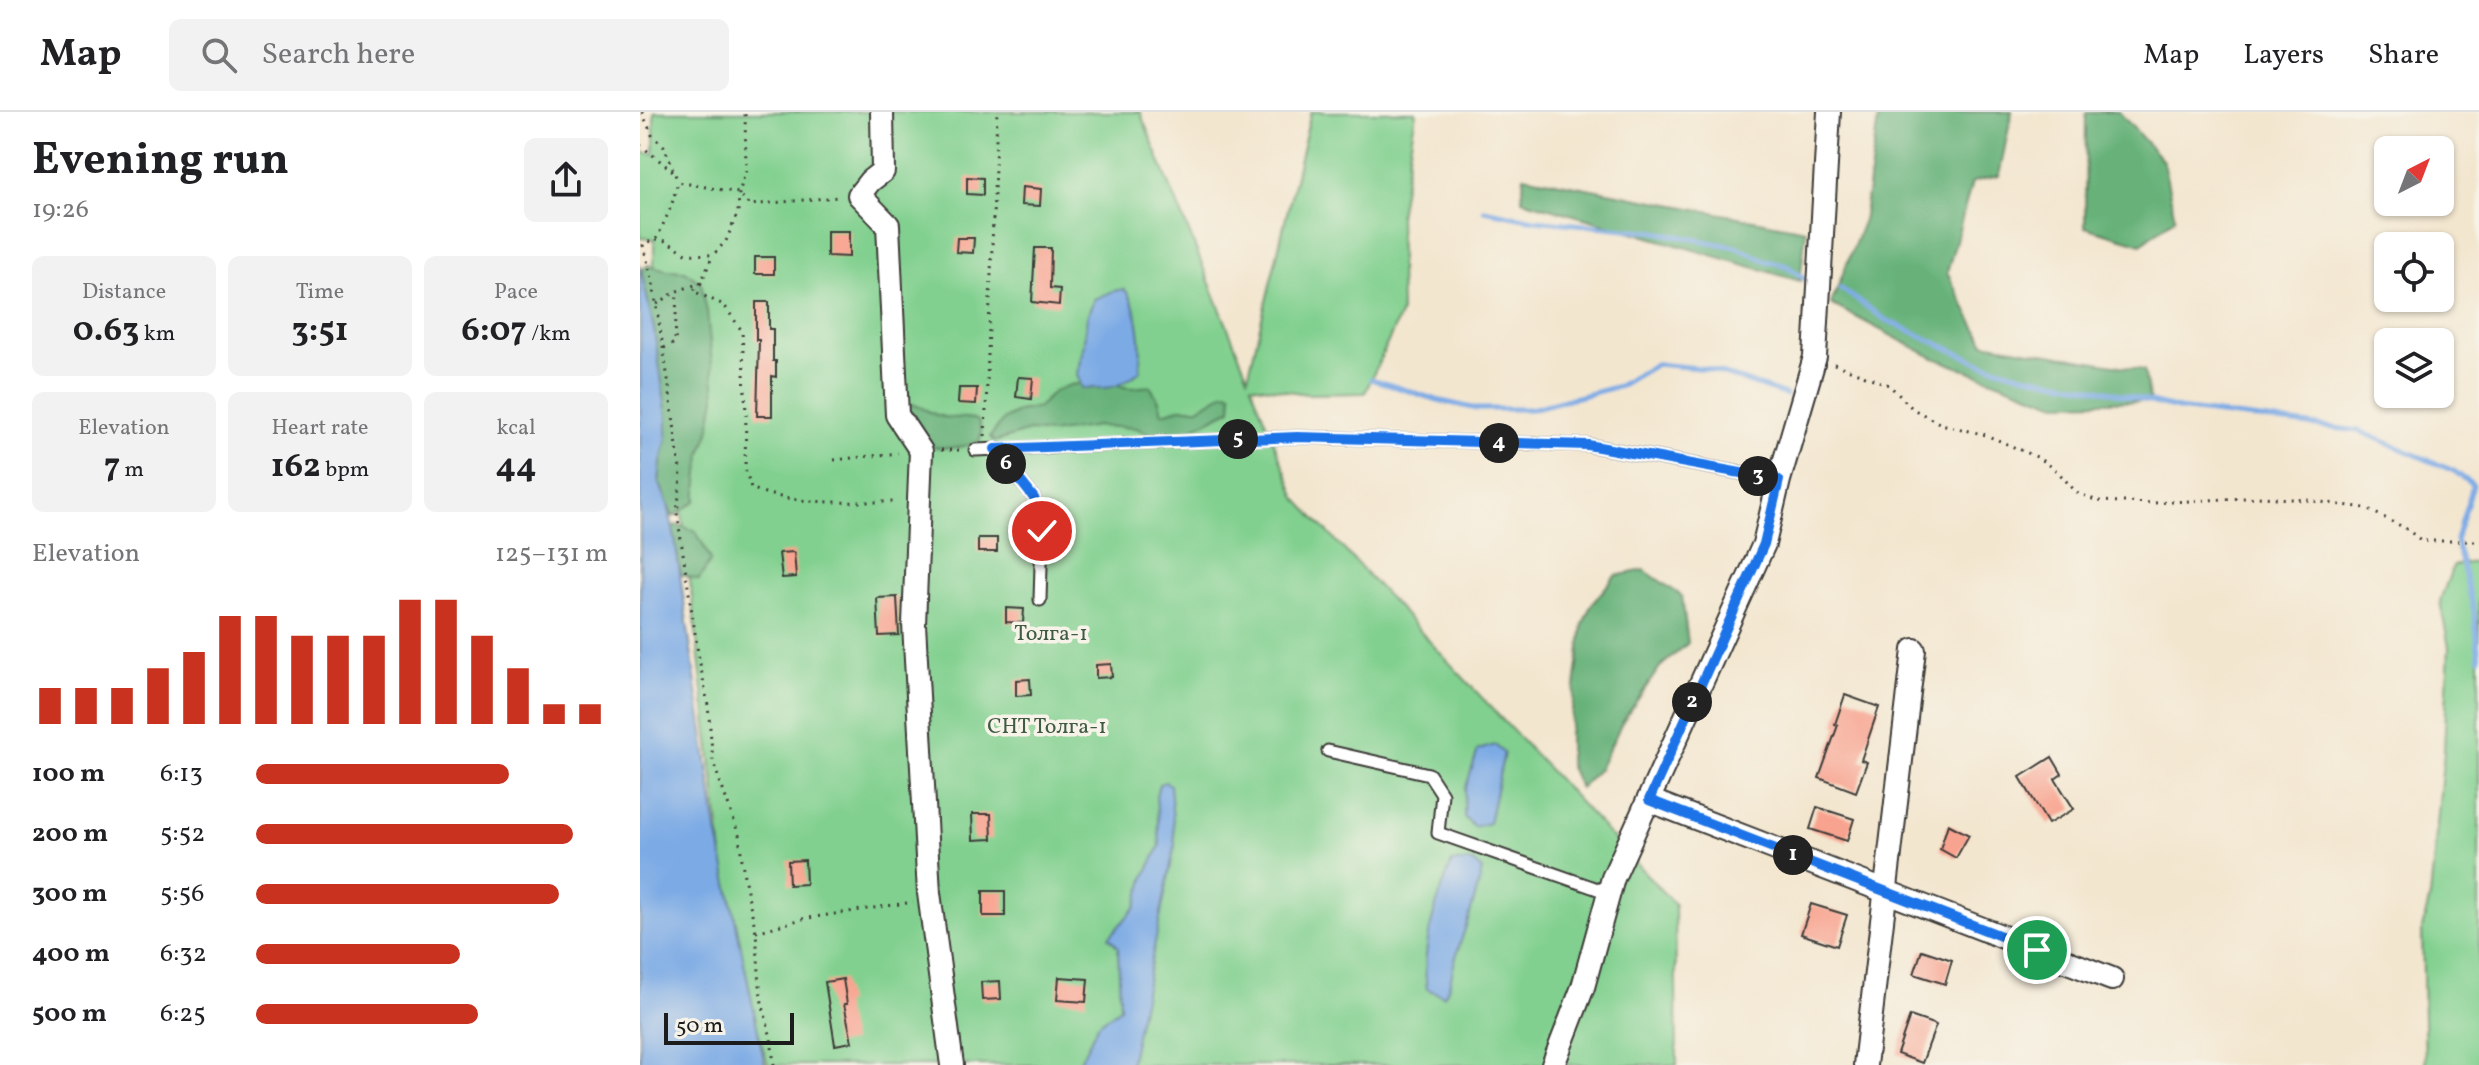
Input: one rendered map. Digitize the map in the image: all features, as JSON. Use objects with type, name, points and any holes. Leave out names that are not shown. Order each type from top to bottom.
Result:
[{"type":"street","points":[[882,112],[883,171],[859,195],[888,225],[897,415],[921,451],[914,624],[930,899],[952,1065]]},
{"type":"street","points":[[1553,1065],[1583,987],[1611,885],[1764,544],[1815,357],[1829,112]]},
{"type":"street","points":[[1865,1065],[1914,650]]},
{"type":"street","points":[[1649,800],[2112,979]]},
{"type":"lane","points":[[985,449],[1297,437],[1588,445],[1779,480]]},
{"type":"lane","points":[[985,449],[1034,498],[1042,531],[1040,600]]},
{"type":"lane","points":[[1328,751],[1429,774],[1442,794],[1438,833],[1611,885]]},
{"type":"path","points":[[642,112],[652,135],[664,146],[678,182],[671,207],[656,239]]},
{"type":"path","points":[[745,112],[746,170],[739,193],[738,212],[726,241],[713,255],[701,283],[693,291],[724,305],[742,331],[745,468],[751,488],[795,501],[919,503]]},
{"type":"path","points":[[985,449],[997,112]]},
{"type":"path","points":[[640,145],[674,172]]},
{"type":"path","points":[[678,182],[739,193],[749,205],[859,195]]},
{"type":"path","points":[[713,255],[688,254],[666,241],[656,239],[643,245],[656,305],[681,477],[677,513],[708,705],[713,762],[739,835],[756,932],[761,998],[774,1065]]},
{"type":"path","points":[[656,305],[677,291],[701,283]]},
{"type":"path","points":[[663,348],[675,343],[677,291]]},
{"type":"path","points":[[1815,357],[1889,385],[1913,409],[1941,424],[1986,435],[2037,457],[2058,472],[2076,492],[2097,501],[2153,503],[2262,497],[2306,500],[2365,508],[2405,528],[2422,541],[2479,541]]},
{"type":"path","points":[[756,932],[802,919],[930,899]]},
{"type":"green space","name":"СНТ Толга-1","points":[[654,112],[1140,112],[1248,377],[1311,112],[1416,112],[1399,216],[1401,313],[1365,393],[1307,394],[1251,385],[1296,498],[1675,905],[1677,1065],[768,1065],[757,1028],[723,862],[654,273],[654,239],[640,238],[640,152],[654,154]]},
{"type":"green space","points":[[1879,112],[2012,112],[1999,176],[1972,182],[1947,273],[1984,343],[2144,370],[2150,401],[2054,403],[1934,358],[1831,304],[1863,222]]},
{"type":"green space","points":[[2086,112],[2119,112],[2163,161],[2175,218],[2141,244],[2085,227]]},
{"type":"green space","points":[[1524,176],[1806,230],[1800,281],[1522,200]]},
{"type":"green space","points":[[648,265],[685,271],[701,283],[707,312],[715,397],[709,432],[701,454],[696,501],[673,517],[659,482],[667,437],[667,417],[654,329],[641,271]]},
{"type":"green space","points":[[1092,382],[1131,388],[1150,386],[1162,413],[1180,408],[1199,408],[1225,392],[1232,393],[1231,409],[1189,430],[1171,435],[1150,434],[1136,428],[1098,426],[1050,433],[1029,431],[994,442],[990,437],[1004,419],[1019,411],[1039,407],[1054,391]]},
{"type":"green space","points":[[912,404],[940,416],[978,421],[980,440],[952,448],[923,445],[904,410]]},
{"type":"green space","points":[[672,526],[696,531],[711,560],[699,580],[681,575]]},
{"type":"green space","points":[[2479,561],[2479,1065],[2425,1065],[2422,929],[2430,897],[2444,751],[2449,647],[2440,601],[2453,566]]},
{"type":"green space","points":[[1644,570],[1682,596],[1688,643],[1660,667],[1623,721],[1599,769],[1580,788],[1569,765],[1569,734],[1583,624],[1591,605],[1615,576]]},
{"type":"water","points":[[640,265],[654,329],[667,417],[667,437],[659,482],[668,504],[675,539],[717,830],[765,1065],[640,1065]]},
{"type":"water","points":[[1124,289],[1137,316],[1140,371],[1113,387],[1082,388],[1077,374],[1087,317],[1094,299]]},
{"type":"water","points":[[1495,745],[1504,753],[1489,823],[1474,827],[1464,817],[1465,790],[1478,750]]},
{"type":"water","points":[[1166,782],[1170,785],[1175,845],[1130,1065],[1080,1065],[1098,1024],[1120,1008],[1118,947],[1109,937],[1136,907],[1145,876],[1160,846],[1156,796],[1159,784]]},
{"type":"water","points":[[1452,862],[1474,862],[1482,870],[1444,996],[1427,989],[1425,973],[1428,940]]},
{"type":"building","points":[[967,177],[983,178],[983,195],[967,194]]},
{"type":"building","points":[[1022,187],[1041,189],[1040,206],[1021,205]]},
{"type":"building","points":[[827,231],[849,231],[849,257],[827,256]]},
{"type":"building","points":[[957,238],[974,238],[973,253],[956,252]]},
{"type":"building","points":[[1035,248],[1051,248],[1050,288],[1060,289],[1059,305],[1032,302]]},
{"type":"building","points":[[755,257],[774,257],[774,274],[755,274]]},
{"type":"building","points":[[756,302],[769,302],[769,329],[773,329],[776,377],[772,376],[772,416],[757,416],[759,340],[756,340]]},
{"type":"building","points":[[1018,377],[1033,378],[1031,399],[1016,397]]},
{"type":"building","points":[[959,388],[977,388],[976,404],[958,403]]},
{"type":"building","points":[[978,538],[997,538],[997,552],[978,552]]},
{"type":"building","points":[[794,552],[796,577],[782,578],[779,553]]},
{"type":"building","points":[[897,597],[899,635],[879,636],[877,598]]},
{"type":"building","points":[[1006,608],[1024,609],[1023,623],[1006,622]]},
{"type":"building","points":[[1111,664],[1112,677],[1096,678],[1096,665]]},
{"type":"building","points":[[1030,679],[1031,695],[1016,696],[1016,680]]},
{"type":"building","points":[[1845,695],[1879,707],[1861,760],[1867,762],[1856,792],[1819,778]]},
{"type":"building","points":[[2052,757],[2062,774],[2055,779],[2074,809],[2048,824],[2020,777]]},
{"type":"building","points":[[1817,807],[1854,819],[1847,841],[1810,829]]},
{"type":"building","points":[[972,814],[991,814],[992,839],[973,840]]},
{"type":"building","points":[[1948,824],[1969,835],[1956,858],[1940,849]]},
{"type":"building","points":[[805,860],[806,884],[789,885],[788,861]]},
{"type":"building","points":[[983,891],[1005,891],[1005,916],[983,916]]},
{"type":"building","points":[[1811,904],[1847,915],[1837,946],[1801,934]]},
{"type":"building","points":[[1922,950],[1952,960],[1945,984],[1914,974]]},
{"type":"building","points":[[1059,977],[1088,979],[1086,1002],[1057,1000]]},
{"type":"building","points":[[843,979],[847,1004],[844,1004],[852,1042],[835,1045],[825,982]]},
{"type":"building","points":[[1000,981],[1001,999],[982,1000],[981,982]]},
{"type":"building","points":[[1910,1016],[1936,1025],[1922,1063],[1897,1054]]},
{"type":"waterway","points":[[1484,210],[1534,220],[1656,232],[1736,247],[1787,266],[1805,279]]},
{"type":"waterway","points":[[1840,288],[1884,319],[1980,363],[2178,409],[2359,431],[2454,471],[2473,485],[2456,540],[2474,611],[2479,658]]},
{"type":"waterway","points":[[1371,379],[1477,409],[1531,409],[1619,386],[1656,364],[1709,369],[1786,395]]},
{"type":"route","points":[[1042,531],[1034,498],[995,449],[1297,437],[1588,445],[1779,480],[1764,544],[1649,800],[2037,950]]},
{"type":"park label","name":"Толга-1","points":[[1051,632]]}]
